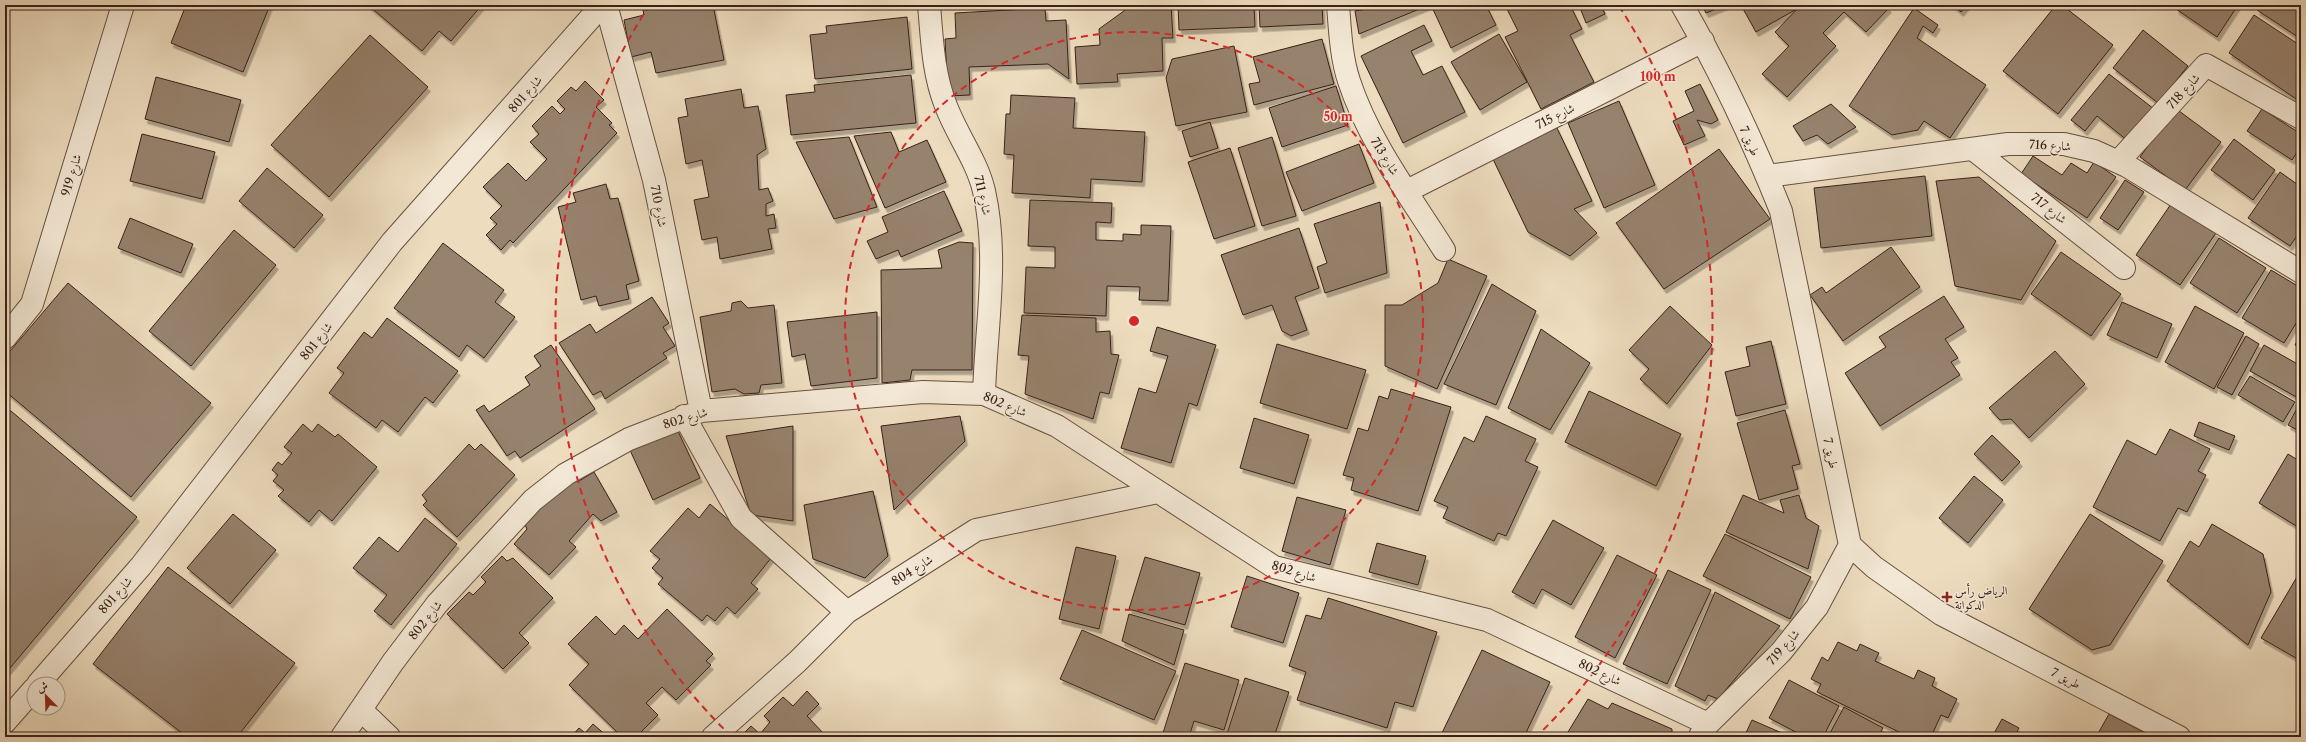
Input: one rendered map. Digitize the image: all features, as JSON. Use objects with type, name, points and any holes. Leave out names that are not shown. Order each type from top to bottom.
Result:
[{"type":"street","name":"شارع 919","points":[[5,338],[32,304],[123,5]]},
{"type":"street","name":"شارع 801","points":[[45,676],[141,566],[392,242],[602,5]]},
{"type":"street","name":"شارع 710","points":[[606,5],[654,180],[693,413],[741,518],[847,612]]},
{"type":"street","name":"شارع 711","points":[[929,5],[938,86],[946,108],[978,171],[984,191],[988,218],[991,259],[984,394]]},
{"type":"street","name":"شارع 713","points":[[1338,5],[1341,40],[1348,79],[1365,124],[1444,250]]},
{"type":"street","name":"7 طريق","points":[[1682,5],[1703,41],[1767,176],[1781,211],[1850,545],[1874,567],[1941,614],[2179,737]]},
{"type":"street","name":"شارع 715","points":[[1407,191],[1703,41]]},
{"type":"street","name":"شارع 718","points":[[2118,162],[2206,65],[2301,118]]},
{"type":"street","name":"شارع 716","points":[[1767,176],[2008,144],[2064,144],[2094,151],[2118,162],[2301,272]]},
{"type":"street","name":"شارع 717","points":[[1973,149],[2124,268]]},
{"type":"street","name":"شارع 802","points":[[342,737],[393,662],[437,604],[533,500],[566,474],[623,442],[693,413],[923,392],[984,394],[1057,426],[1274,567],[1487,620],[1703,731]]},
{"type":"street","name":"شارع 804","points":[[713,737],[797,662],[847,612],[976,530],[1158,492]]},
{"type":"street","name":"شارع 719","points":[[1703,731],[1781,652],[1804,624],[1817,607],[1850,545]]},
{"type":"street","points":[[5,722],[26,698]]},
{"type":"street","points":[[361,710],[389,737]]},
{"type":"building","points":[[186,5],[270,5],[243,72],[171,43]]},
{"type":"building","points":[[368,5],[482,5],[451,41],[439,31],[422,51]]},
{"type":"building","points":[[642,5],[713,5],[724,60],[656,73],[651,52],[631,57],[624,20],[644,15]]},
{"type":"building","points":[[1171,5],[1173,38],[1162,38],[1163,71],[1117,74],[1118,82],[1077,84],[1075,47],[1100,45],[1099,29],[1128,8]]},
{"type":"building","points":[[1178,5],[1254,5],[1255,27],[1179,30]]},
{"type":"building","points":[[1259,5],[1322,5],[1323,24],[1260,27]]},
{"type":"building","points":[[1372,5],[1429,5],[1359,34],[1355,11],[1372,8]]},
{"type":"building","points":[[1431,5],[1486,5],[1496,25],[1451,48]]},
{"type":"building","points":[[1505,5],[1570,5],[1582,29],[1570,35],[1594,82],[1541,109],[1505,37],[1518,31]]},
{"type":"building","points":[[1579,5],[1601,5],[1605,14],[1586,23]]},
{"type":"building","points":[[1702,5],[1726,5],[1706,13]]},
{"type":"building","points":[[1741,5],[1792,5],[1795,10],[1756,32]]},
{"type":"building","points":[[1801,5],[1886,5],[1889,8],[1866,32],[1844,12],[1823,33],[1836,46],[1787,97],[1762,74],[1789,46],[1775,32]]},
{"type":"building","points":[[1953,5],[1967,5],[1961,12]]},
{"type":"building","points":[[2056,5],[2062,5],[2113,45],[2058,114],[2003,71]]},
{"type":"building","points":[[2178,5],[2238,5],[2217,37],[2176,9]]},
{"type":"building","points":[[2260,5],[2301,5],[2301,39],[2257,10]]},
{"type":"building","points":[[1045,8],[1046,21],[1066,20],[1069,79],[1048,64],[969,67],[970,95],[948,96],[945,39],[956,38],[955,13]]},
{"type":"building","points":[[1914,8],[1938,25],[1933,33],[1923,26],[1917,38],[1986,85],[1950,138],[1924,121],[1918,130],[1892,135],[1849,106]]},
{"type":"building","points":[[2254,15],[2301,46],[2301,98],[2299,101],[2229,53]]},
{"type":"building","points":[[907,17],[912,69],[815,79],[810,35],[827,33],[826,26]]},
{"type":"building","points":[[1424,25],[1432,41],[1411,51],[1423,75],[1442,66],[1465,112],[1403,143],[1361,56]]},
{"type":"building","points":[[2143,30],[2188,66],[2158,103],[2113,68]]},
{"type":"building","points":[[1499,34],[1527,82],[1480,110],[1451,62]]},
{"type":"building","points":[[370,35],[428,87],[329,197],[271,145]]},
{"type":"building","points":[[1322,39],[1334,84],[1254,105],[1249,84],[1260,82],[1253,57]]},
{"type":"building","points":[[1234,46],[1247,112],[1176,126],[1166,78],[1172,59]]},
{"type":"building","points":[[2109,74],[2154,109],[2128,141],[2097,116],[2085,131],[2071,120]]},
{"type":"building","points":[[911,75],[916,123],[791,135],[786,95],[815,92],[814,85]]},
{"type":"building","points":[[156,77],[241,100],[229,142],[145,119]]},
{"type":"building","points":[[585,81],[604,100],[596,107],[612,123],[609,125],[617,133],[513,243],[510,240],[501,250],[486,235],[497,224],[490,218],[502,206],[483,187],[508,163],[526,181],[547,159],[530,142],[539,134],[532,126],[552,106],[560,114],[565,109],[557,101],[571,87],[576,91]]},
{"type":"building","points":[[1700,84],[1718,120],[1711,124],[1697,120],[1705,136],[1684,145],[1673,121],[1694,111],[1685,91]]},
{"type":"building","points":[[1336,86],[1348,125],[1282,147],[1269,108]]},
{"type":"building","points":[[741,89],[744,108],[758,106],[766,149],[757,155],[759,190],[768,188],[773,201],[766,204],[766,216],[774,214],[776,228],[768,229],[772,249],[720,259],[717,237],[702,240],[694,200],[709,197],[702,160],[686,164],[678,118],[688,116],[685,99]]},
{"type":"building","points":[[1011,95],[1075,98],[1073,128],[1145,132],[1142,182],[1091,179],[1090,198],[1012,193],[1014,155],[1004,154],[1006,114],[1010,114]]},
{"type":"building","points":[[1619,101],[1655,185],[1604,208],[1568,123]]},
{"type":"building","points":[[1831,104],[1856,127],[1828,144],[1817,135],[1803,141],[1793,126]]},
{"type":"building","points":[[2175,108],[2221,142],[2185,190],[2140,157]]},
{"type":"building","points":[[2262,109],[2301,134],[2301,146],[2292,160],[2247,131]]},
{"type":"building","points":[[1210,122],[1218,148],[1190,157],[1182,131]]},
{"type":"building","points":[[1556,126],[1592,201],[1574,209],[1597,233],[1570,256],[1528,232],[1492,157]]},
{"type":"building","points":[[891,132],[899,152],[927,140],[946,182],[885,208],[854,136]]},
{"type":"building","points":[[142,134],[215,152],[202,199],[130,181]]},
{"type":"building","points":[[849,137],[877,207],[834,219],[796,142]]},
{"type":"building","points":[[1272,137],[1296,216],[1262,226],[1238,148]]},
{"type":"building","points":[[2234,139],[2275,170],[2253,200],[2211,170]]},
{"type":"building","points":[[1359,144],[1374,183],[1302,211],[1286,172]]},
{"type":"building","points":[[1230,148],[1255,226],[1214,239],[1188,162]]},
{"type":"building","points":[[1719,149],[1770,219],[1664,289],[1616,223]]},
{"type":"building","points":[[2033,156],[2062,175],[2071,163],[2087,173],[2094,162],[2116,177],[2087,218],[2021,174]]},
{"type":"building","points":[[267,168],[323,215],[294,248],[239,201]]},
{"type":"building","points":[[2280,172],[2301,187],[2301,230],[2290,246],[2248,218]]},
{"type":"building","points":[[1925,176],[1932,236],[1821,248],[1814,188]]},
{"type":"building","points":[[1979,177],[2056,241],[2021,300],[1955,286],[1936,181]]},
{"type":"building","points":[[2125,180],[2144,192],[2118,230],[2100,218]]},
{"type":"building","points":[[606,184],[610,199],[618,198],[639,281],[626,285],[629,299],[599,306],[596,296],[581,300],[558,207],[576,202],[573,193]]},
{"type":"building","points":[[944,191],[962,231],[901,257],[898,250],[876,259],[867,241],[888,232],[882,217]]},
{"type":"building","points":[[1030,200],[1112,203],[1111,223],[1096,222],[1096,240],[1123,241],[1123,234],[1141,235],[1141,225],[1171,226],[1168,301],[1139,300],[1140,287],[1107,286],[1106,316],[1024,313],[1026,267],[1055,268],[1055,247],[1028,246]]},
{"type":"building","points":[[1380,202],[1387,273],[1325,293],[1317,267],[1327,263],[1314,224]]},
{"type":"building","points":[[2171,204],[2216,233],[2180,285],[2136,255]]},
{"type":"building","points":[[130,218],[193,244],[181,273],[118,248]]},
{"type":"building","points":[[1299,228],[1319,288],[1295,297],[1307,330],[1291,336],[1282,331],[1272,305],[1243,315],[1221,255]]},
{"type":"building","points":[[234,230],[276,265],[191,366],[149,331]]},
{"type":"building","points":[[2219,238],[2266,268],[2237,313],[2190,283]]},
{"type":"building","points":[[959,242],[973,243],[972,370],[912,370],[910,380],[882,383],[881,270],[942,268],[938,250]]},
{"type":"building","points":[[443,243],[504,290],[495,302],[515,317],[484,358],[467,345],[459,357],[394,308]]},
{"type":"building","points":[[1891,247],[1920,287],[1843,341],[1810,295],[1822,287],[1826,293]]},
{"type":"building","points":[[2061,252],[2121,294],[2091,336],[2031,294]]},
{"type":"building","points":[[1448,259],[1487,276],[1437,389],[1385,366],[1385,305],[1402,305],[1438,283]]},
{"type":"building","points":[[2271,270],[2301,288],[2301,315],[2284,343],[2242,318]]},
{"type":"building","points":[[68,283],[211,403],[131,497],[5,391],[5,357]]},
{"type":"building","points":[[1492,284],[1536,311],[1496,405],[1444,384]]},
{"type":"building","points":[[1944,296],[1964,327],[1945,339],[1958,358],[1951,362],[1960,375],[1880,426],[1845,373],[1886,347],[1879,337]]},
{"type":"building","points":[[652,297],[669,323],[663,327],[675,346],[663,353],[667,358],[605,399],[601,391],[593,395],[559,343],[590,324],[596,333]]},
{"type":"building","points":[[741,301],[748,308],[774,305],[782,383],[761,385],[759,393],[744,394],[735,389],[712,392],[700,317],[731,311],[732,303]]},
{"type":"building","points":[[2122,302],[2172,324],[2157,358],[2107,335]]},
{"type":"building","points":[[1670,306],[1712,345],[1667,404],[1640,379],[1649,369],[1629,350]]},
{"type":"building","points":[[2195,306],[2244,333],[2214,389],[2165,362]]},
{"type":"building","points":[[877,312],[877,378],[811,386],[805,354],[792,357],[787,322]]},
{"type":"building","points":[[1022,315],[1096,318],[1096,332],[1110,331],[1111,354],[1119,355],[1109,394],[1100,392],[1093,419],[1025,394],[1029,356],[1018,355]]},
{"type":"building","points":[[387,318],[458,371],[433,403],[425,397],[398,432],[382,420],[376,428],[329,393],[344,373],[337,368],[364,332],[372,338]]},
{"type":"building","points":[[1157,327],[1216,345],[1197,406],[1189,403],[1171,463],[1121,448],[1139,388],[1156,393],[1168,356],[1150,351]]},
{"type":"building","points":[[1541,329],[1590,363],[1550,430],[1508,408]]},
{"type":"building","points":[[2301,334],[2301,348],[2295,345]]},
{"type":"building","points":[[2246,336],[2259,344],[2232,395],[2217,387]]},
{"type":"building","points":[[1771,341],[1786,404],[1736,416],[1725,372],[1750,366],[1746,347]]},
{"type":"building","points":[[1277,344],[1366,370],[1347,429],[1260,403]]},
{"type":"building","points":[[551,345],[595,409],[520,458],[515,451],[507,456],[476,410],[484,405],[489,412],[530,385],[525,377],[541,366],[534,356]]},
{"type":"building","points":[[2264,345],[2301,366],[2301,393],[2298,398],[2250,371]]},
{"type":"building","points":[[2055,351],[2085,384],[2029,438],[2011,419],[2000,420],[1989,408]]},
{"type":"building","points":[[2250,376],[2295,402],[2283,422],[2238,395]]},
{"type":"building","points":[[1391,389],[1451,407],[1418,511],[1351,490],[1354,478],[1343,475],[1358,428],[1368,431],[1379,396],[1388,399]]},
{"type":"building","points":[[1589,391],[1681,434],[1656,486],[1565,442]]},
{"type":"building","points":[[2301,401],[2301,432],[2288,425]]},
{"type":"building","points":[[5,406],[137,517],[5,674]]},
{"type":"building","points":[[1785,410],[1800,464],[1792,466],[1798,489],[1759,500],[1737,423]]},
{"type":"building","points":[[960,416],[965,441],[894,510],[881,426]]},
{"type":"building","points":[[1486,416],[1536,439],[1525,461],[1538,467],[1506,536],[1498,533],[1494,541],[1443,518],[1448,507],[1434,501],[1464,437],[1474,442]]},
{"type":"building","points":[[1254,418],[1309,435],[1294,484],[1240,468]]},
{"type":"building","points":[[2199,422],[2235,436],[2229,450],[2194,436]]},
{"type":"building","points":[[303,424],[312,432],[318,424],[335,437],[338,434],[377,467],[332,521],[319,510],[309,522],[278,496],[284,490],[273,481],[278,475],[272,470],[278,462],[282,465],[292,453],[284,447]]},
{"type":"building","points":[[793,426],[793,521],[751,515],[726,436]]},
{"type":"building","points":[[676,427],[700,478],[653,500],[629,448]]},
{"type":"building","points":[[2170,429],[2210,449],[2198,471],[2206,475],[2187,512],[2178,508],[2160,541],[2093,507],[2127,440],[2156,455]]},
{"type":"building","points":[[1992,435],[2020,462],[2002,481],[1974,454]]},
{"type":"building","points":[[469,444],[475,450],[481,444],[515,475],[457,537],[423,505],[427,501],[422,495]]},
{"type":"building","points":[[2288,454],[2301,462],[2301,529],[2259,503]]},
{"type":"building","points":[[594,472],[617,512],[601,521],[593,514],[569,541],[576,547],[549,575],[514,544],[527,529],[524,523],[574,478],[579,481]]},
{"type":"building","points":[[1974,476],[2003,500],[1968,543],[1939,518]]},
{"type":"building","points":[[873,491],[888,556],[865,578],[813,559],[804,505]]},
{"type":"building","points":[[1743,495],[1784,513],[1780,500],[1799,495],[1806,518],[1819,526],[1808,569],[1726,532]]},
{"type":"building","points":[[1297,497],[1346,510],[1330,565],[1282,551]]},
{"type":"building","points":[[710,504],[772,557],[751,583],[758,589],[735,614],[727,607],[715,621],[707,615],[702,621],[658,584],[663,578],[652,568],[660,559],[650,551],[688,508],[699,518]]},
{"type":"building","points":[[233,514],[276,550],[230,604],[187,568]]},
{"type":"building","points":[[2090,514],[2163,561],[2110,645],[2092,650],[2029,609]]},
{"type":"building","points":[[425,518],[457,544],[391,625],[374,611],[387,595],[353,568],[379,537],[398,552]]},
{"type":"building","points":[[1553,520],[1604,548],[1571,605],[1542,589],[1534,604],[1512,592]]},
{"type":"building","points":[[2212,524],[2263,554],[2271,592],[2248,645],[2167,581],[2190,541],[2199,547]]},
{"type":"building","points":[[1725,534],[1811,577],[1790,619],[1703,576]]},
{"type":"building","points":[[1377,543],[1426,556],[1418,585],[1369,572]]},
{"type":"building","points":[[1076,547],[1116,556],[1099,629],[1059,619]]},
{"type":"building","points":[[1617,555],[1657,575],[1615,658],[1575,637]]},
{"type":"building","points":[[502,556],[507,561],[513,558],[553,598],[519,633],[529,643],[503,669],[447,614],[469,592],[473,595],[486,582],[481,577]]},
{"type":"building","points":[[1145,557],[1200,573],[1185,625],[1129,609]]},
{"type":"building","points":[[168,567],[295,663],[237,737],[187,737],[93,664]]},
{"type":"building","points":[[1668,570],[1711,590],[1667,684],[1623,664]]},
{"type":"building","points":[[2301,570],[2301,661],[2261,638]]},
{"type":"building","points":[[1247,576],[1299,593],[1283,643],[1231,627]]},
{"type":"building","points":[[1715,592],[1780,626],[1718,699],[1708,695],[1705,701],[1675,686]]},
{"type":"building","points":[[1328,598],[1437,632],[1413,707],[1395,702],[1387,728],[1297,700],[1306,672],[1289,666],[1306,615],[1321,619]]},
{"type":"building","points":[[667,609],[713,654],[706,661],[711,665],[676,700],[662,687],[646,703],[658,715],[636,737],[622,737],[569,685],[589,664],[568,644],[596,616],[615,635],[624,625],[638,639]]},
{"type":"building","points":[[1129,614],[1184,630],[1174,665],[1122,641]]},
{"type":"building","points":[[1082,630],[1176,671],[1154,720],[1060,679]]},
{"type":"building","points":[[1838,642],[1857,651],[1860,644],[1879,653],[1875,661],[1914,679],[1918,670],[1935,678],[1932,686],[1957,699],[1948,718],[1941,715],[1931,737],[1899,737],[1901,733],[1817,692],[1821,684],[1811,679],[1822,657],[1828,661]]},
{"type":"building","points":[[1482,650],[1550,682],[1524,737],[1445,737],[1441,735]]},
{"type":"building","points":[[1185,663],[1239,680],[1224,730],[1194,721],[1189,737],[1177,737],[1163,733]]},
{"type":"building","points":[[1245,678],[1289,692],[1274,737],[1226,737]]},
{"type":"building","points":[[1789,680],[1839,706],[1823,737],[1805,737],[1769,718]]},
{"type":"building","points":[[807,691],[819,704],[807,716],[826,736],[825,737],[740,737],[751,726],[760,734],[770,722],[764,716],[783,697],[793,706]]},
{"type":"building","points":[[1588,699],[1608,709],[1612,703],[1672,729],[1672,737],[1565,737]]},
{"type":"building","points":[[1844,707],[1883,728],[1878,737],[1828,737]]},
{"type":"building","points":[[2109,714],[2153,737],[2096,737]]},
{"type":"building","points":[[2002,719],[2019,728],[2014,737],[1992,737]]},
{"type":"building","points":[[1752,720],[1791,737],[1744,737]]},
{"type":"building","points":[[593,724],[608,737],[571,737],[579,728],[585,733]]},
{"type":"place","name":"الرياض رأس الدكوانة","points":[[1947,597]]}]
